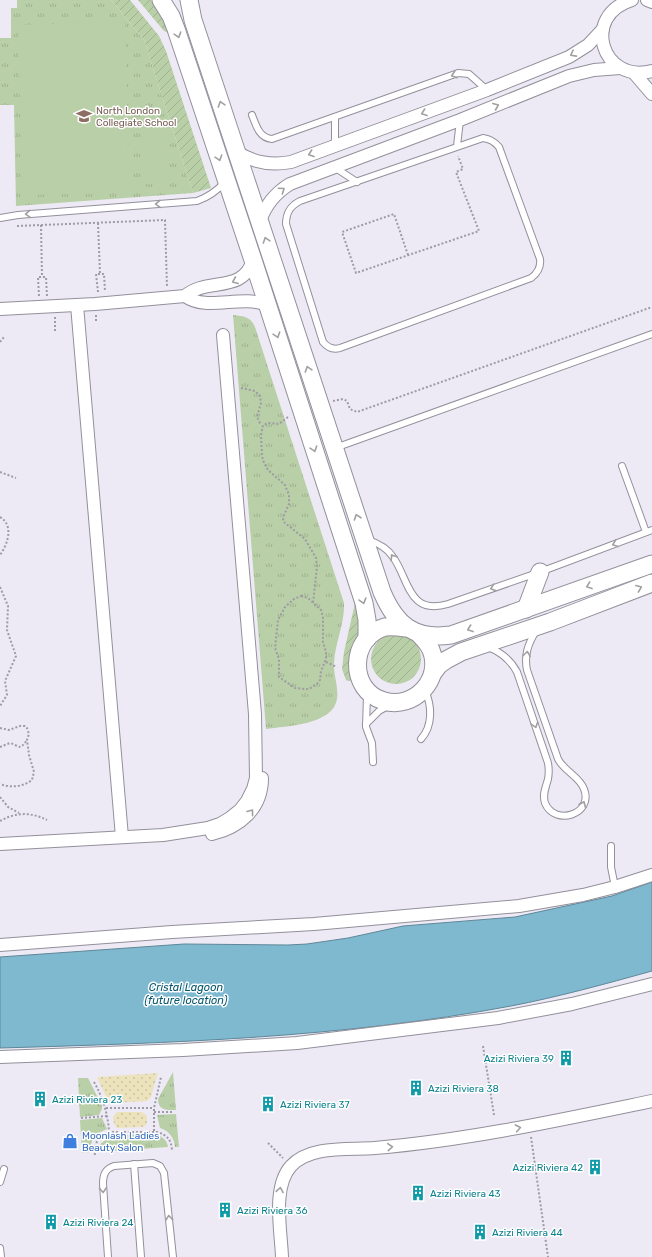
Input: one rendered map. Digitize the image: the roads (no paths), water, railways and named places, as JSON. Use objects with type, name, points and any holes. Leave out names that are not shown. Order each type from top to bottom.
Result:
[{"type":"street","points":[[161,0],[171,16],[176,29],[253,260],[364,603],[367,620],[366,639]]},
{"type":"street","points":[[189,0],[193,20],[386,602],[392,611],[412,630],[426,641],[432,651],[434,661],[433,672],[429,684],[420,694],[409,700],[395,703],[384,701],[372,695],[366,689],[358,675],[357,662],[360,650],[366,639],[375,632],[396,626],[412,630],[434,636],[451,635],[652,564]]},
{"type":"street","points":[[632,0],[618,6],[612,6],[603,29],[602,38],[605,51],[613,62],[620,68],[634,73],[643,74],[652,72]]},
{"type":"street","points":[[646,0],[652,2]]},
{"type":"street","points":[[237,152],[253,161],[272,164],[291,162],[487,90],[569,57],[588,45],[603,29]]},
{"type":"street","points":[[260,220],[264,209],[271,199],[290,184],[460,120],[569,76],[594,70],[620,68]]},
{"type":"street","points":[[634,73],[652,94]]},
{"type":"street","points":[[0,309],[77,305],[185,296],[201,287],[237,281],[248,271],[253,260]]},
{"type":"street","points":[[185,296],[199,302],[250,301],[267,305]]},
{"type":"street","points":[[77,305],[122,837]]},
{"type":"street","points":[[0,844],[163,835],[208,828],[225,821],[240,810],[247,801],[253,789],[256,778],[255,714],[223,334]]},
{"type":"street","points":[[526,609],[540,572]]},
{"type":"street","points":[[433,672],[439,665],[449,658],[483,644],[539,626],[652,583]]},
{"type":"street","points":[[0,945],[172,932],[314,924],[494,909],[551,902],[615,887],[652,875]]},
{"type":"street","points":[[0,1057],[183,1050],[297,1043],[498,1018],[572,1004],[652,984]]},
{"type":"street","points":[[282,1257],[280,1190],[286,1172],[292,1165],[306,1155],[314,1152],[411,1145],[450,1140],[652,1101]]},
{"type":"lane","points":[[252,115],[261,135],[272,139],[458,73],[469,74],[487,90]]},
{"type":"lane","points":[[335,117],[335,146]]},
{"type":"lane","points":[[456,146],[460,120]]},
{"type":"lane","points":[[483,138],[490,139],[495,142],[540,259],[541,263],[538,272],[531,278],[340,348],[332,349],[325,346],[288,229],[286,220],[289,210],[296,203],[456,146],[483,138]]},
{"type":"lane","points":[[334,167],[357,182]]},
{"type":"lane","points":[[0,218],[18,215],[197,201],[209,196],[226,181]]},
{"type":"lane","points":[[334,449],[652,334]]},
{"type":"lane","points":[[364,539],[380,544],[395,558],[410,592],[419,601],[430,606],[442,606],[540,572],[649,531],[622,466]]},
{"type":"lane","points":[[483,644],[502,654],[508,659],[517,672],[548,763],[548,777],[544,795],[547,806],[555,814],[567,816],[572,815],[584,805],[586,800],[585,789],[582,784],[564,768],[558,759],[527,670],[526,662],[528,647],[539,626]]},
{"type":"lane","points":[[366,689],[366,729],[372,743],[373,762]]},
{"type":"lane","points":[[421,739],[427,729],[430,713],[430,701],[424,689]]},
{"type":"lane","points":[[366,724],[379,711],[395,703]]},
{"type":"lane","points":[[611,846],[611,867],[615,887]]},
{"type":"lane","points":[[108,1257],[103,1184],[104,1175],[114,1166],[153,1163],[157,1164],[163,1169],[164,1173],[172,1257]]},
{"type":"lane","points":[[134,1164],[141,1257]]},
{"type":"lane","points":[[0,1182],[4,1169]]},
{"type":"lane","points":[[0,1248],[1,1257]]},
{"type":"water","name":"Cristal Lagoon (future location)","points":[[652,882],[652,971],[582,990],[511,1006],[447,1017],[320,1032],[192,1041],[0,1048],[0,957],[184,944],[307,944],[348,938],[403,926],[515,917],[612,896]]},
{"type":"place","name":"North London Collegiate School","points":[[84,116]]},
{"type":"place","name":"Azizi Riviera 39","points":[[566,1058]]},
{"type":"place","name":"Azizi Riviera 38","points":[[416,1088]]},
{"type":"place","name":"Azizi Riviera 23","points":[[40,1099]]},
{"type":"place","name":"Azizi Riviera 37","points":[[268,1104]]},
{"type":"place","name":"Moonlash Ladies Beauty Salon","points":[[70,1141]]},
{"type":"place","name":"Azizi Riviera 42","points":[[595,1167]]},
{"type":"place","name":"Azizi Riviera 43","points":[[418,1193]]},
{"type":"place","name":"Azizi Riviera 36","points":[[225,1210]]},
{"type":"place","name":"Azizi Riviera 24","points":[[51,1222]]},
{"type":"place","name":"Azizi Riviera 44","points":[[480,1232]]}]
